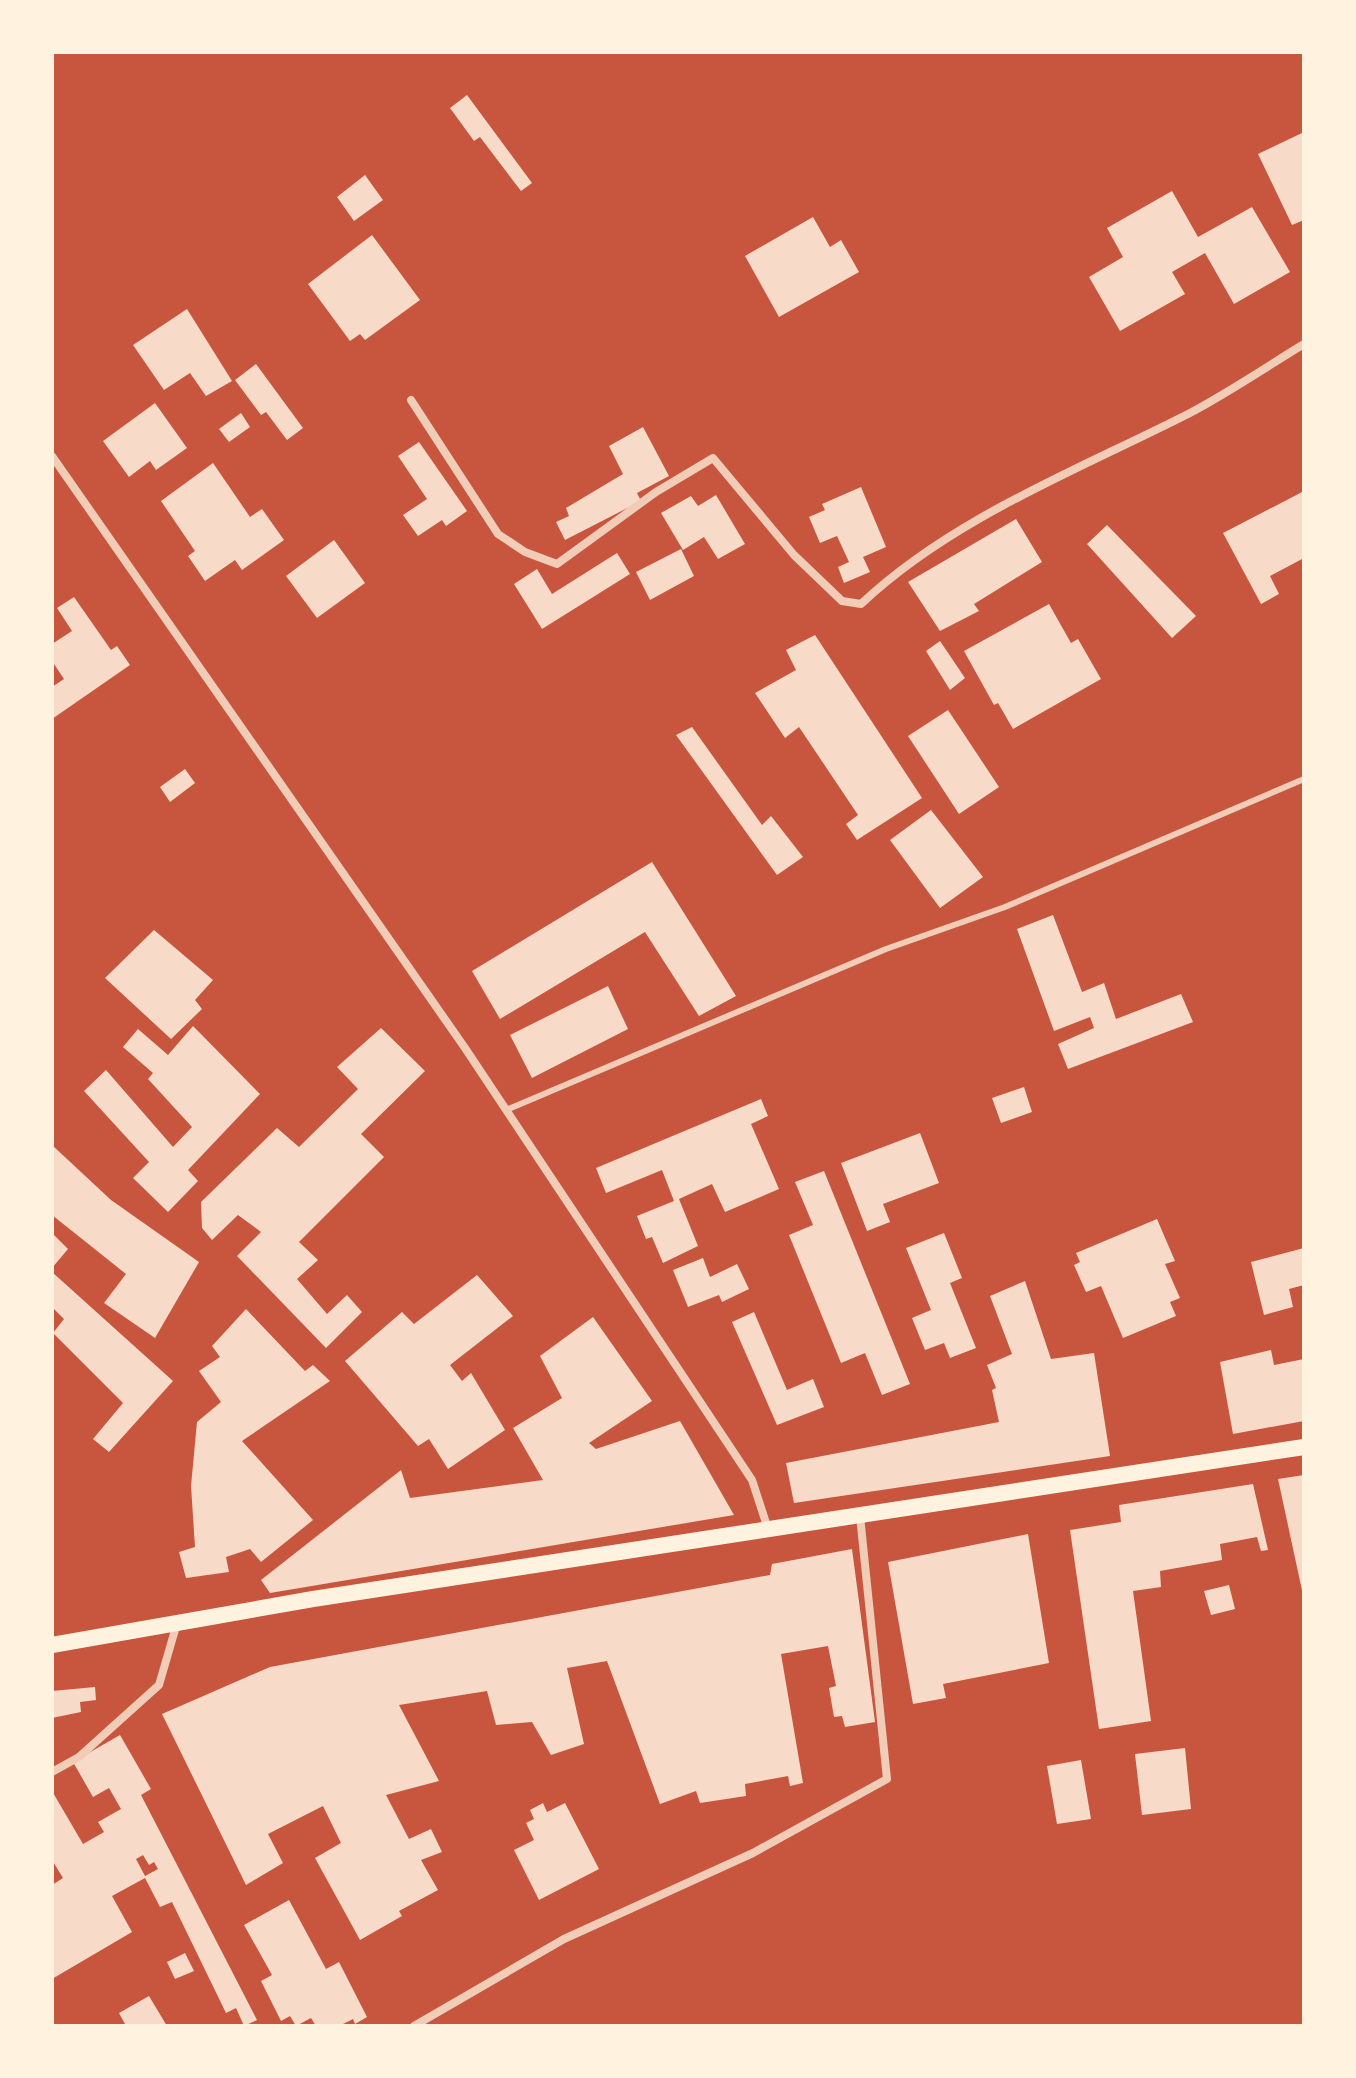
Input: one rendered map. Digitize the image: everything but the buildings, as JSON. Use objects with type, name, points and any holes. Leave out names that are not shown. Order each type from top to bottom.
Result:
[{"type":"main road","points":[[52,1645],[1304,1447]]},
{"type":"street","points":[[411,400],[498,534],[525,552],[557,564],[656,492],[713,458],[794,555],[842,601],[861,604],[889,578],[998,509],[1193,411],[1304,344]]},
{"type":"street","points":[[52,456],[506,1110],[752,1480],[769,1530]]},
{"type":"street","points":[[414,2026],[564,1939],[753,1853],[887,1779],[860,1516]]},
{"type":"street","points":[[52,1772],[79,1757],[159,1685],[177,1623]]},
{"type":"lane","points":[[506,1110],[886,949],[1005,907],[1304,779]]}]
